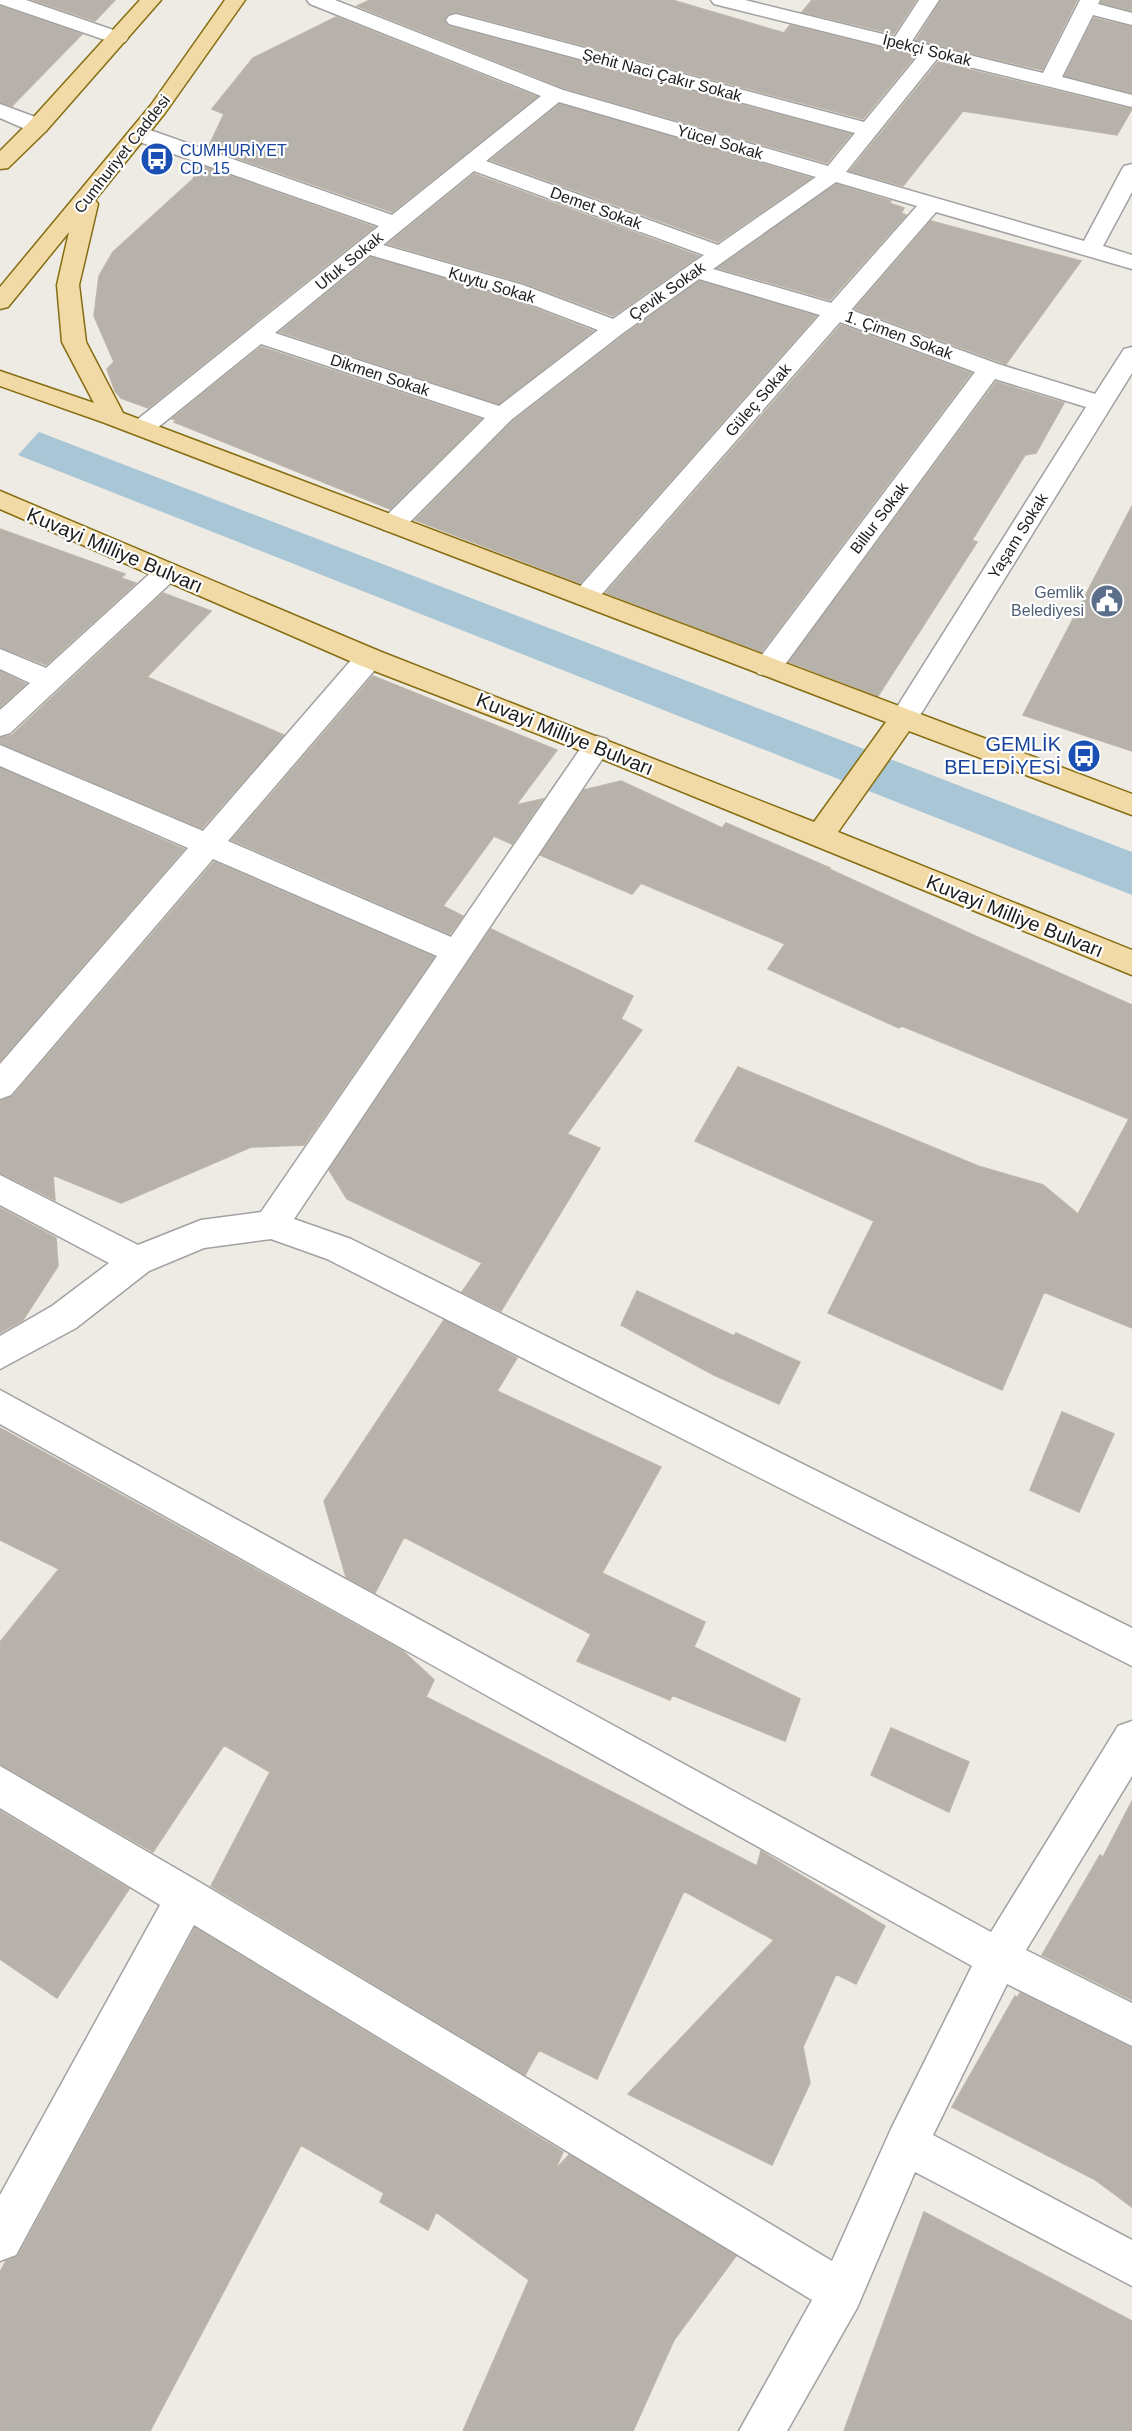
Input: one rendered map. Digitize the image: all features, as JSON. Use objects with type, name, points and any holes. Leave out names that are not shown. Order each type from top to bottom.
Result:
[{"type":"main road","points":[[0,163],[38,126],[151,0]]},
{"type":"main road","name":"Cumhuriyet Caddesi","points":[[0,302],[140,134],[235,0]]},
{"type":"main road","points":[[89,196],[68,285],[74,342],[114,418]]},
{"type":"main road","points":[[0,378],[142,428],[1132,805]]},
{"type":"main road","points":[[0,403],[10,399],[54,397]]},
{"type":"main road","name":"Kuvayi Milliye Bulvarı","points":[[0,499],[166,573],[369,658],[597,746],[1132,963]]},
{"type":"main road","points":[[0,520],[36,516]]},
{"type":"main road","points":[[819,837],[904,718]]},
{"type":"street","points":[[7,0],[118,38]]},
{"type":"street","name":"Yücel Sokak","points":[[317,0],[556,94],[1132,262]]},
{"type":"street","name":"İpekçi Sokak","points":[[721,0],[1132,100]]},
{"type":"street","points":[[900,44],[929,0]]},
{"type":"street","points":[[1050,80],[1089,4],[1132,19]]},
{"type":"street","name":"Şehit Naci Çakır Sokak","points":[[435,47],[464,14],[868,130]]},
{"type":"street","name":"Çevik Sokak","points":[[393,524],[502,415],[615,328],[832,175],[932,52]]},
{"type":"street","name":"Ufuk Sokak","points":[[142,428],[556,94]]},
{"type":"street","points":[[0,110],[38,126]]},
{"type":"street","points":[[140,134],[396,224]]},
{"type":"street","name":"Demet Sokak","points":[[471,163],[720,254]]},
{"type":"street","points":[[1090,250],[1132,171]]},
{"type":"street","name":"Güleç Sokak","points":[[585,597],[931,204]]},
{"type":"street","name":"Kuytu Sokak","points":[[366,247],[515,290],[615,328]]},
{"type":"street","name":"1. Çimen Sokak","points":[[695,272],[835,312],[990,369],[1101,404]]},
{"type":"street","name":"Dikmen Sokak","points":[[258,335],[502,415]]},
{"type":"street","name":"Yaşam Sokak","points":[[904,718],[1132,354]]},
{"type":"street","name":"Billur Sokak","points":[[768,667],[990,369]]},
{"type":"street","points":[[0,726],[166,573]]},
{"type":"street","points":[[0,658],[49,681]]},
{"type":"street","points":[[0,1086],[369,658]]},
{"type":"street","points":[[271,1225],[597,746]]},
{"type":"street","points":[[0,755],[457,952]]},
{"type":"street","points":[[0,1189],[137,1261]]},
{"type":"street","points":[[0,1354],[64,1317],[137,1261],[201,1234],[271,1225],[339,1249],[1132,1648]]},
{"type":"street","points":[[0,1406],[998,1958],[1132,2025]]},
{"type":"street","points":[[762,2431],[842,2292],[906,2144],[998,1958],[1132,1740]]},
{"type":"street","points":[[0,1786],[842,2292]]},
{"type":"street","points":[[0,2239],[187,1897]]},
{"type":"street","points":[[906,2144],[1132,2264]]},
{"type":"water","points":[[39,432],[1132,852],[1132,895],[18,455]]},
{"type":"building","points":[[33,0],[115,0],[95,21]]},
{"type":"building","points":[[370,0],[672,0],[784,33],[790,25],[915,56],[863,119],[457,12],[448,14],[444,19],[448,26],[851,134],[827,163],[564,88],[357,6]]},
{"type":"building","points":[[812,0],[916,0],[894,34],[802,12]]},
{"type":"building","points":[[941,0],[1077,0],[1042,70],[916,40]]},
{"type":"building","points":[[1102,0],[1132,0],[1132,11],[1101,3]]},
{"type":"building","points":[[0,6],[82,34],[12,106],[0,102]]},
{"type":"building","points":[[336,17],[537,97],[392,212],[208,148],[224,114],[212,109],[253,58]]},
{"type":"building","points":[[1094,18],[1132,27],[1132,93],[1065,76]]},
{"type":"building","points":[[938,62],[1132,109],[1117,135],[963,111],[903,186],[850,171]]},
{"type":"building","points":[[560,104],[811,178],[718,242],[491,160]]},
{"type":"building","points":[[199,165],[374,227],[148,408],[121,398],[115,391],[107,369],[114,362],[94,316],[99,276],[113,252],[193,179]]},
{"type":"building","points":[[474,174],[699,256],[613,316],[524,283],[388,244]]},
{"type":"building","points":[[836,184],[891,201],[889,203],[904,208],[901,213],[906,215],[830,300],[718,268]]},
{"type":"building","points":[[931,221],[1081,261],[1006,364],[855,309]]},
{"type":"building","points":[[371,257],[506,297],[593,331],[499,404],[280,332]]},
{"type":"building","points":[[699,281],[816,316],[580,583],[415,520],[512,422],[624,335]]},
{"type":"building","points":[[841,325],[971,373],[761,652],[606,593]]},
{"type":"building","points":[[261,347],[481,419],[390,509],[174,422],[176,420],[172,419]]},
{"type":"building","points":[[996,382],[1064,403],[1036,453],[1025,455],[972,540],[977,542],[878,696],[789,662]]},
{"type":"building","name":"Gemlik Belediyesi","points":[[1132,506],[1132,751],[1023,715]]},
{"type":"building","points":[[0,529],[125,574],[121,578],[136,583],[46,665],[0,647]]},
{"type":"building","points":[[163,593],[211,611],[147,677],[284,735],[202,828],[0,743],[0,738],[12,735]]},
{"type":"building","points":[[0,671],[26,684],[0,707]]},
{"type":"building","points":[[373,676],[557,750],[516,805],[543,799],[512,844],[494,836],[443,906],[463,916],[450,934],[232,840]]},
{"type":"building","points":[[0,768],[184,849],[0,1061]]},
{"type":"building","points":[[621,781],[722,828],[726,823],[830,868],[973,935],[1132,1005],[1132,1328],[1044,1292],[1002,1390],[828,1313],[874,1221],[695,1141],[738,1067],[978,1166],[1043,1185],[1078,1214],[1129,1119],[902,1026],[899,1028],[768,969],[785,944],[641,883],[632,894],[540,855],[584,790]]},
{"type":"building","points":[[214,862],[434,957],[304,1145],[251,1147],[121,1203],[53,1175],[55,1200],[0,1173],[0,1101],[13,1096]]},
{"type":"building","points":[[491,929],[633,996],[621,1019],[642,1030],[567,1134],[600,1148],[501,1311],[462,1292],[482,1263],[347,1199],[329,1170]]},
{"type":"building","points":[[0,1208],[56,1238],[58,1266],[23,1320],[0,1333]]},
{"type":"building","points":[[637,1291],[734,1336],[736,1333],[800,1362],[779,1404],[714,1375],[621,1325]]},
{"type":"building","points":[[444,1320],[517,1358],[497,1391],[661,1467],[602,1573],[705,1622],[694,1647],[800,1699],[785,1741],[672,1695],[670,1700],[577,1661],[591,1634],[404,1537],[375,1593],[346,1577],[324,1501]]},
{"type":"building","points":[[1062,1412],[1114,1434],[1079,1512],[1030,1490]]},
{"type":"building","points":[[0,1428],[403,1651],[434,1680],[426,1697],[757,1866],[761,1851],[885,1926],[856,1984],[836,1974],[803,2047],[810,2083],[772,2165],[628,2094],[774,1940],[684,1891],[597,2079],[539,2050],[525,2075],[211,1886],[270,1772],[224,1745],[153,1852],[0,1764],[0,1642],[59,1569],[0,1540]]},
{"type":"building","points":[[891,1728],[969,1762],[949,1812],[871,1775]]},
{"type":"building","points":[[1132,1801],[1132,2000],[1042,1955],[1100,1855],[1103,1857]]},
{"type":"building","points":[[0,1811],[129,1889],[57,1998],[0,1959]]},
{"type":"building","points":[[195,1928],[563,2152],[555,2170],[569,2155],[736,2256],[674,2340],[633,2431],[463,2431],[529,2280],[436,2212],[428,2230],[380,2202],[384,2193],[301,2145],[150,2431],[0,2431],[0,2272],[6,2261],[18,2256]]},
{"type":"building","points":[[1020,1993],[1132,2048],[1132,2207],[1094,2179],[952,2107],[1015,1996],[1017,1998]]},
{"type":"building","points":[[924,2212],[1132,2321],[1132,2431],[844,2431]]},
{"type":"place","name":"CUMHURİYET CD. 15","points":[[157,159]]},
{"type":"place","name":"Gemlik Belediyesi","points":[[1107,601]]},
{"type":"place","name":"GEMLİK BELEDİYESİ","points":[[1084,756]]}]
